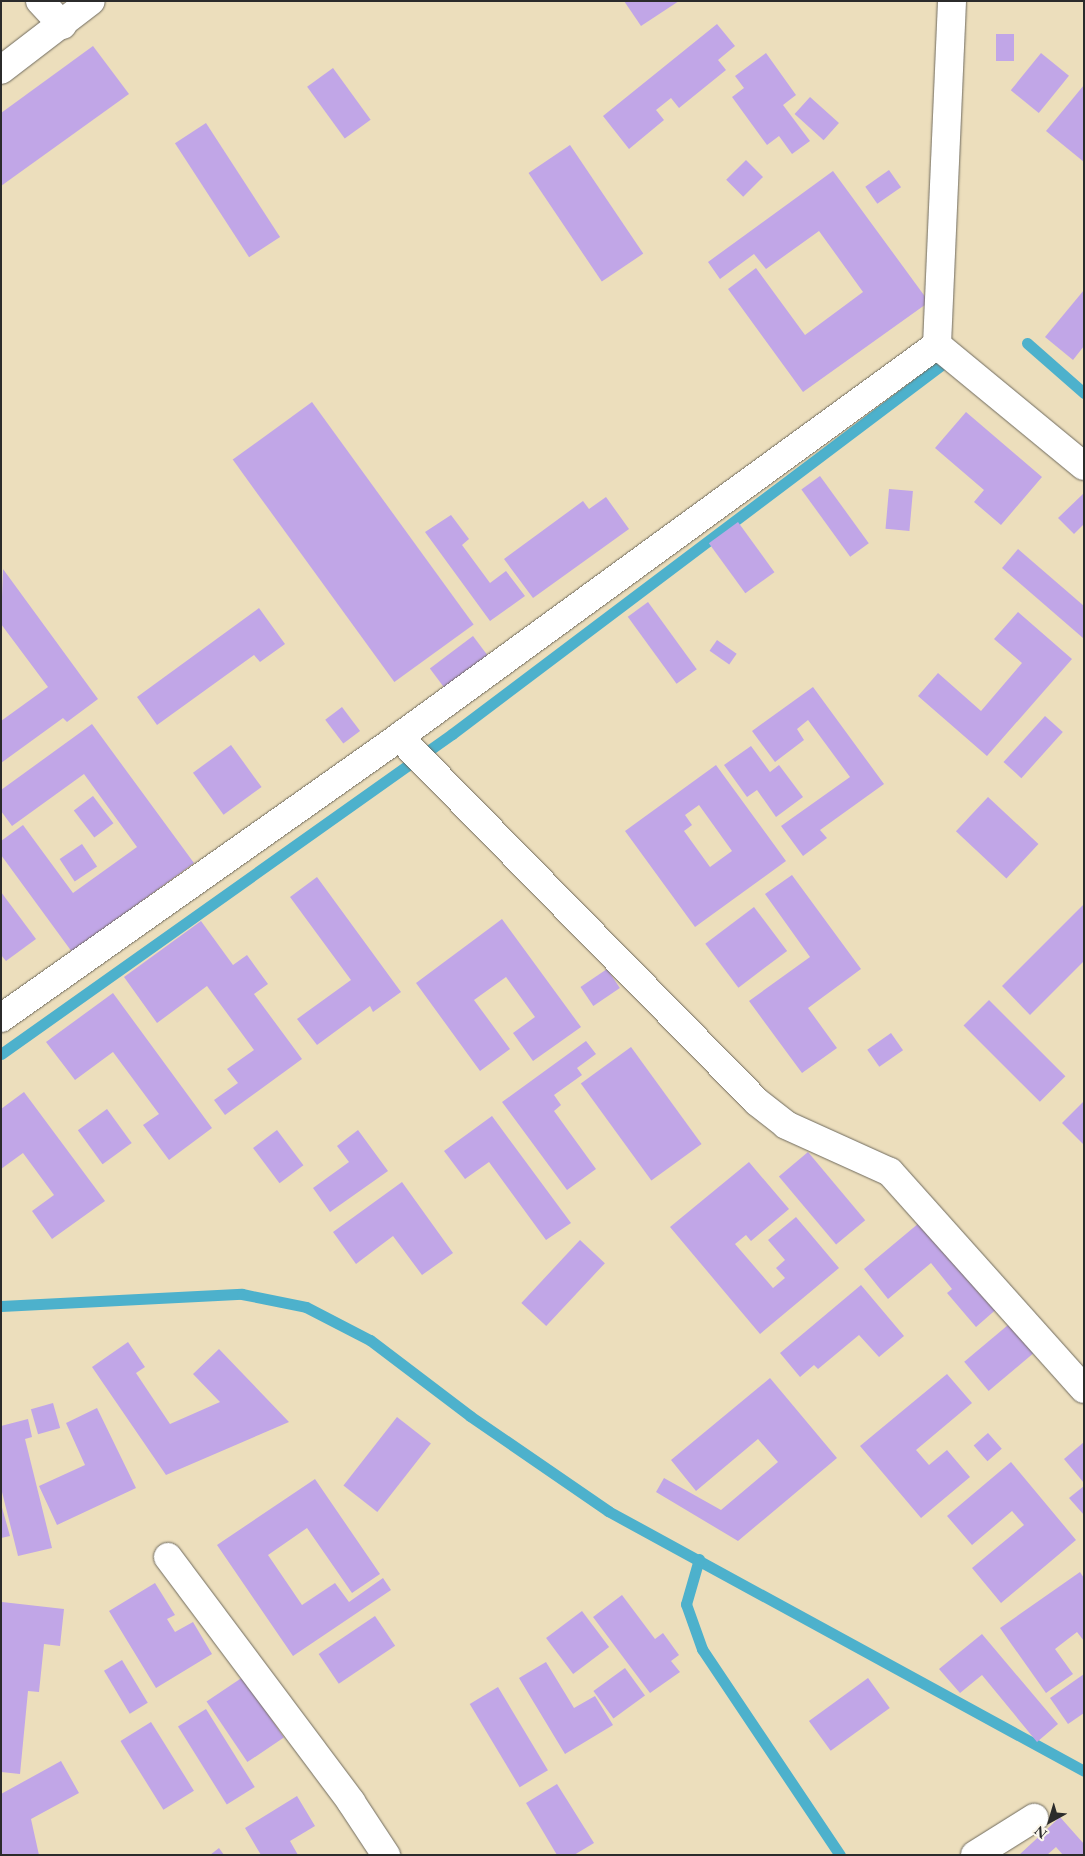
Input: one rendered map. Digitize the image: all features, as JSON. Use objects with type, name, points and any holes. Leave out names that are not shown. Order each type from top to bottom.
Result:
[{"type":"street","points":[[40,1],[62,25]]},
{"type":"street","points":[[1,70],[91,1]]},
{"type":"street","points":[[938,345],[952,1]]},
{"type":"street","points":[[938,345],[1084,466]]},
{"type":"street","points":[[1,1018],[399,737],[938,345]]},
{"type":"street","points":[[399,737],[757,1102],[786,1125],[890,1172],[1084,1389]]},
{"type":"street","points":[[168,1557],[351,1802],[386,1855]]},
{"type":"street","points":[[975,1855],[1034,1818]]},
{"type":"building","points":[[624,1],[679,1],[641,26]]},
{"type":"building","points":[[717,24],[735,46],[718,60],[726,70],[679,108],[671,98],[656,110],[664,120],[629,149],[603,116]]},
{"type":"building","points":[[996,34],[1014,34],[1014,61],[996,61]]},
{"type":"building","points":[[93,46],[129,94],[1,186],[1,113]]},
{"type":"building","points":[[766,53],[796,95],[783,105],[810,141],[792,154],[779,136],[767,145],[732,97],[744,88],[735,76]]},
{"type":"building","points":[[1041,53],[1069,76],[1039,113],[1011,90]]},
{"type":"building","points":[[333,68],[371,120],[345,139],[307,87]]},
{"type":"building","points":[[1084,85],[1084,162],[1046,131]]},
{"type":"building","points":[[810,97],[839,123],[824,140],[795,114]]},
{"type":"building","points":[[206,123],[280,237],[249,257],[175,143]]},
{"type":"building","points":[[570,145],[643,254],[602,282],[529,173]]},
{"type":"building","points":[[746,160],[763,177],[743,197],[726,180]]},
{"type":"building","points":[[889,170],[901,187],[877,204],[865,187]]},
{"type":"building","points":[[833,171],[929,302],[803,392],[728,289],[756,268],[805,335],[863,292],[819,231],[766,269],[754,254],[720,279],[708,262]]},
{"type":"building","points":[[1084,290],[1084,346],[1073,360],[1045,337]]},
{"type":"building","points":[[312,402],[474,624],[394,682],[233,460]]},
{"type":"building","points":[[966,412],[1042,477],[1001,525],[974,502],[984,490],[935,448]]},
{"type":"building","points":[[820,476],[869,543],[850,557],[801,490]]},
{"type":"building","points":[[889,489],[913,491],[909,531],[886,529]]},
{"type":"building","points":[[1084,493],[1084,524],[1074,534],[1058,518]]},
{"type":"building","points":[[606,497],[629,529],[533,598],[504,559],[583,501],[589,509]]},
{"type":"building","points":[[451,515],[469,539],[462,545],[490,583],[506,571],[525,596],[490,621],[425,532]]},
{"type":"building","points":[[738,522],[774,572],[745,593],[709,543]]},
{"type":"building","points":[[1018,549],[1084,606],[1083,638],[1002,568]]},
{"type":"building","points":[[3,569],[98,699],[67,722],[63,718],[1,763],[1,721],[48,687],[1,624]]},
{"type":"building","points":[[648,602],[697,669],[677,684],[628,617]]},
{"type":"building","points":[[259,608],[285,644],[260,662],[254,655],[157,725],[137,697]]},
{"type":"building","points":[[1018,612],[1072,659],[987,756],[918,696],[938,673],[981,711],[1022,663],[994,639]]},
{"type":"building","points":[[473,636],[491,660],[448,692],[430,668]]},
{"type":"building","points":[[717,640],[737,654],[729,664],[710,651]]},
{"type":"building","points":[[813,687],[884,784],[820,830],[827,838],[803,856],[781,826],[850,777],[808,720],[797,729],[804,740],[775,762],[752,731]]},
{"type":"building","points":[[342,707],[360,731],[343,744],[325,720]]},
{"type":"building","points":[[1045,716],[1063,732],[1021,778],[1004,762]]},
{"type":"building","points":[[92,724],[194,863],[72,952],[1,855],[1,841],[23,825],[73,893],[137,847],[84,774],[12,826],[1,811],[1,790]]},
{"type":"building","points":[[231,745],[262,787],[224,815],[193,773]]},
{"type":"building","points":[[751,746],[770,772],[779,765],[803,797],[776,817],[757,790],[747,797],[724,765]]},
{"type":"building","points":[[716,765],[786,861],[695,927],[625,831]],"holes":[[[699,805],[732,851],[710,867],[684,831],[692,825],[685,815]]]},
{"type":"building","points":[[93,796],[113,823],[94,838],[74,810]]},
{"type":"building","points":[[988,797],[1038,844],[1006,878],[956,831]]},
{"type":"building","points":[[82,844],[97,866],[75,881],[60,859]]},
{"type":"building","points":[[792,875],[861,969],[808,1008],[837,1048],[802,1073],[749,1001],[810,957],[765,894]]},
{"type":"building","points":[[317,877],[401,992],[373,1012],[370,1006],[317,1045],[297,1019],[351,980],[290,897]]},
{"type":"building","points":[[1,892],[36,939],[6,961],[1,955]]},
{"type":"building","points":[[1084,904],[1084,961],[1030,1015],[1002,986]]},
{"type":"building","points":[[754,907],[787,951],[738,988],[705,944]]},
{"type":"building","points":[[502,919],[581,1027],[533,1061],[513,1033],[535,1017],[506,977],[474,1000],[510,1049],[480,1071],[416,983]]},
{"type":"building","points":[[201,921],[233,965],[247,955],[268,984],[254,994],[302,1059],[225,1115],[214,1100],[238,1083],[227,1069],[254,1050],[207,986],[157,1023],[124,977]]},
{"type":"building","points":[[607,969],[620,988],[593,1006],[580,987]]},
{"type":"building","points":[[113,993],[212,1128],[169,1160],[143,1125],[159,1114],[113,1052],[75,1080],[46,1042]]},
{"type":"building","points":[[989,1000],[1065,1076],[1040,1102],[964,1025]]},
{"type":"building","points":[[891,1033],[903,1050],[879,1067],[867,1050]]},
{"type":"building","points":[[586,1041],[596,1054],[577,1068],[582,1075],[554,1095],[561,1105],[554,1111],[596,1169],[567,1190],[502,1102]]},
{"type":"building","points":[[631,1047],[702,1144],[651,1181],[581,1083]]},
{"type":"building","points":[[24,1092],[105,1201],[52,1239],[32,1211],[54,1195],[23,1153],[1,1169],[1,1109]]},
{"type":"building","points":[[1084,1101],[1084,1145],[1062,1123]]},
{"type":"building","points":[[107,1109],[132,1143],[103,1164],[78,1130]]},
{"type":"building","points":[[492,1116],[571,1223],[546,1240],[489,1162],[465,1179],[444,1151]]},
{"type":"building","points":[[277,1130],[303,1165],[280,1183],[253,1148]]},
{"type":"building","points":[[358,1130],[388,1171],[330,1212],[313,1188],[349,1162],[337,1146]]},
{"type":"building","points":[[808,1152],[865,1220],[836,1245],[779,1176]]},
{"type":"building","points":[[749,1162],[789,1209],[751,1241],[746,1235],[735,1244],[773,1288],[785,1278],[776,1268],[785,1260],[768,1240],[796,1217],[839,1268],[760,1334],[670,1227]]},
{"type":"building","points":[[402,1182],[453,1253],[422,1275],[393,1236],[356,1264],[333,1232]]},
{"type":"building","points":[[925,1218],[1000,1306],[976,1327],[947,1293],[952,1289],[931,1263],[888,1299],[864,1269]]},
{"type":"building","points":[[580,1240],[605,1263],[546,1326],[521,1303]]},
{"type":"building","points":[[861,1285],[904,1336],[879,1357],[859,1335],[818,1369],[814,1365],[800,1377],[780,1353]]},
{"type":"building","points":[[1014,1320],[1038,1349],[989,1391],[964,1362]]},
{"type":"building","points":[[128,1342],[145,1367],[136,1373],[170,1424],[220,1402],[193,1374],[219,1349],[289,1422],[166,1475],[92,1367]]},
{"type":"building","points":[[947,1374],[972,1403],[916,1450],[929,1465],[947,1450],[970,1477],[921,1518],[860,1446]]},
{"type":"building","points":[[770,1378],[837,1458],[738,1541],[656,1492],[664,1478],[721,1510],[778,1462],[758,1439],[696,1491],[671,1460]]},
{"type":"building","points":[[53,1403],[60,1428],[38,1434],[31,1409]]},
{"type":"building","points":[[97,1408],[136,1488],[57,1525],[39,1486],[85,1465],[66,1423]]},
{"type":"building","points":[[397,1417],[431,1443],[377,1512],[343,1486]]},
{"type":"building","points":[[28,1419],[32,1437],[25,1439],[52,1548],[18,1556],[1,1488],[1,1426]]},
{"type":"building","points":[[988,1433],[1002,1449],[987,1461],[974,1445]]},
{"type":"building","points":[[1084,1442],[1084,1483],[1064,1459]]},
{"type":"building","points":[[1011,1462],[1076,1540],[1001,1603],[972,1568],[1024,1525],[1012,1511],[972,1545],[947,1516]]},
{"type":"building","points":[[315,1479],[380,1574],[352,1593],[307,1528],[268,1555],[302,1605],[335,1583],[349,1602],[383,1578],[391,1590],[293,1656],[217,1545]]},
{"type":"building","points":[[1084,1486],[1084,1515],[1069,1498]]},
{"type":"building","points":[[1,1504],[10,1536],[1,1538]]},
{"type":"building","points":[[1080,1572],[1084,1578],[1084,1641],[1077,1632],[1055,1649],[1073,1674],[1046,1693],[1000,1628]]},
{"type":"building","points":[[155,1583],[175,1615],[167,1619],[175,1632],[193,1622],[212,1654],[156,1688],[109,1611]]},
{"type":"building","points":[[622,1595],[655,1639],[663,1633],[679,1655],[671,1661],[680,1672],[650,1693],[593,1617]]},
{"type":"building","points":[[2,1602],[64,1609],[60,1646],[44,1644],[39,1692],[28,1691],[20,1774],[1,1772]]},
{"type":"building","points":[[582,1611],[609,1647],[573,1674],[546,1638]]},
{"type":"building","points":[[375,1616],[395,1646],[339,1684],[319,1654]]},
{"type":"building","points":[[982,1634],[1058,1724],[1037,1742],[982,1675],[960,1693],[939,1669]]},
{"type":"building","points":[[122,1660],[148,1703],[130,1714],[104,1671]]},
{"type":"building","points":[[546,1662],[574,1708],[595,1696],[613,1725],[565,1754],[519,1678]]},
{"type":"building","points":[[625,1668],[645,1696],[613,1718],[593,1691]]},
{"type":"building","points":[[1084,1674],[1084,1713],[1068,1724],[1050,1698]]},
{"type":"building","points":[[243,1677],[284,1738],[247,1762],[207,1702]]},
{"type":"building","points":[[868,1678],[890,1708],[831,1751],[809,1721]]},
{"type":"building","points":[[498,1687],[548,1770],[520,1787],[470,1704]]},
{"type":"building","points":[[206,1709],[255,1787],[227,1805],[178,1726]]},
{"type":"building","points":[[151,1722],[194,1791],[163,1810],[120,1741]]},
{"type":"building","points":[[61,1761],[79,1793],[31,1819],[39,1855],[1,1855],[1,1794]]},
{"type":"building","points":[[557,1784],[594,1843],[574,1855],[557,1855],[526,1803]]},
{"type":"building","points":[[297,1796],[315,1826],[290,1841],[298,1855],[261,1855],[245,1828]]},
{"type":"building","points":[[1060,1817],[1084,1844],[1084,1855],[1063,1855],[1056,1847],[1047,1855],[1019,1855]]},
{"type":"building","points":[[219,1848],[224,1855],[210,1855]]},
{"type":"waterway","points":[[1027,343],[1084,393]]},
{"type":"waterway","points":[[1,1054],[452,734],[952,357]]},
{"type":"waterway","points":[[1,1306],[242,1294],[306,1307],[370,1340],[470,1416],[608,1511],[1084,1771]]},
{"type":"waterway","points":[[699,1559],[686,1604],[702,1649],[840,1855]]}]
